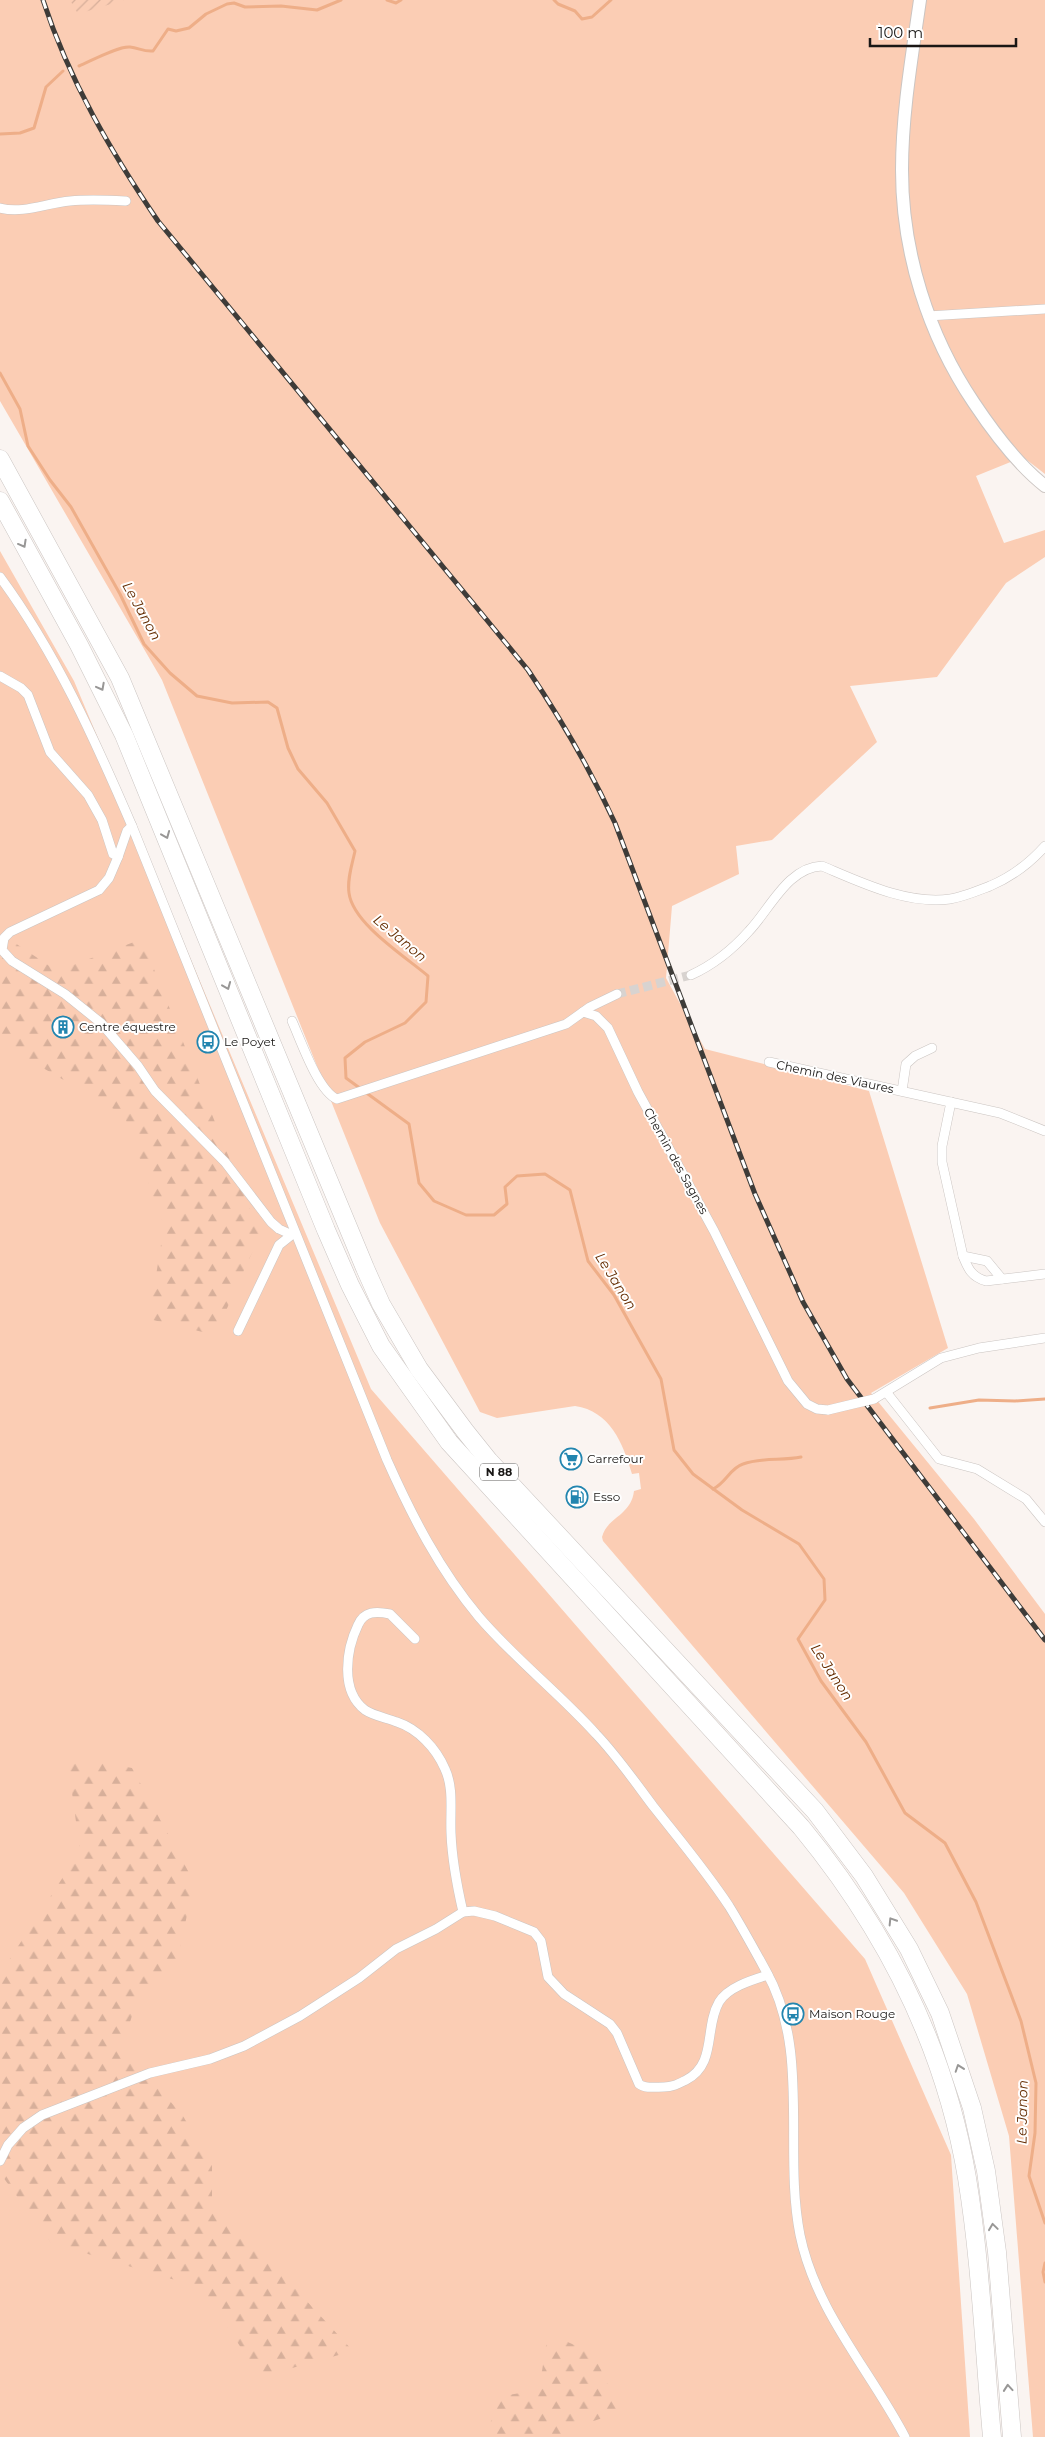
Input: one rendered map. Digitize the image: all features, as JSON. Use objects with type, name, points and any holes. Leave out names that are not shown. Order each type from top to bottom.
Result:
[{"type":"highway","name":"N 88","points":[[0,459],[120,678],[365,1268],[381,1304],[419,1369],[489,1461],[815,1811],[864,1876],[909,1950],[940,2013],[972,2108],[986,2171],[997,2252],[1012,2437]]},
{"type":"highway","name":"N 88","points":[[0,501],[124,734],[329,1238],[381,1346],[449,1442],[806,1833],[844,1881],[870,1921],[902,1978],[937,2063],[951,2108],[965,2169],[975,2237],[992,2437]]},
{"type":"main road","points":[[920,0],[907,85],[902,171],[910,250],[928,316],[957,378],[1014,456],[1045,486]]},
{"type":"street","points":[[0,208],[25,210],[68,201],[126,201]]},
{"type":"street","points":[[928,316],[1045,309]]},
{"type":"street","points":[[0,577],[30,621],[80,710],[132,826],[293,1233],[387,1460],[416,1524],[442,1568],[479,1616],[517,1657],[578,1715],[616,1758],[729,1906],[768,1975],[780,2007],[789,2049],[793,2090],[795,2199],[801,2236],[810,2268],[825,2303],[846,2342],[905,2437]]},
{"type":"street","points":[[0,676],[21,688],[28,695],[50,752],[88,795],[102,820],[114,854],[118,858]]},
{"type":"street","points":[[132,826],[127,830],[109,878],[99,890],[10,932],[4,938],[2,950],[12,961],[65,994],[101,1023],[138,1066],[155,1092],[225,1162],[271,1222],[279,1229],[293,1233]]},
{"type":"street","points":[[691,975],[704,969],[735,945],[750,930],[789,882],[812,866],[822,866],[910,897],[934,900],[951,899],[975,892],[1008,877],[1028,864],[1045,846]]},
{"type":"street","points":[[292,1022],[326,1092],[338,1099],[566,1024],[583,1012],[617,994]]},
{"type":"street","name":"Chemin des Sagnes","points":[[583,1012],[596,1016],[608,1028],[638,1092],[714,1231],[788,1381],[807,1404],[817,1409],[828,1410],[874,1399],[887,1393],[915,1373],[949,1355],[979,1348],[1045,1338]]},
{"type":"street","name":"Chemin des Viaures","points":[[902,1091],[906,1064],[915,1056],[932,1048]]},
{"type":"street","name":"Chemin des Viaures","points":[[768,1062],[1000,1113],[1045,1131]]},
{"type":"street","points":[[951,1102],[941,1155],[963,1256],[972,1273],[978,1279],[986,1281],[1045,1274]]},
{"type":"street","points":[[238,1331],[274,1254],[284,1239],[293,1233]]},
{"type":"street","points":[[963,1256],[987,1261],[1002,1279]]},
{"type":"street","points":[[887,1393],[939,1460],[977,1469],[1026,1499],[1045,1522]]},
{"type":"street","points":[[415,1639],[390,1614],[368,1613],[361,1618],[350,1649],[348,1670],[351,1693],[366,1710],[413,1730],[436,1752],[445,1769],[451,1785],[451,1834],[456,1880],[463,1912]]},
{"type":"street","points":[[0,2160],[23,2128],[42,2115],[150,2073],[210,2059],[244,2046],[300,2016],[345,1987],[396,1949],[436,1929],[463,1912],[474,1911],[495,1916],[534,1932],[541,1942],[548,1977],[564,1994],[610,2024],[617,2033],[639,2084],[644,2087],[674,2087],[692,2077],[700,2069],[707,2055],[719,2002],[737,1988],[768,1975]]},
{"type":"green space","points":[[0,0],[1045,0],[1045,474],[1023,457],[976,476],[1004,543],[1045,530],[1045,557],[1006,583],[937,677],[850,686],[877,742],[772,840],[736,846],[739,874],[672,906],[666,978],[705,1049],[869,1091],[948,1348],[871,1393],[974,1519],[1045,1614],[1045,2437],[1033,2437],[1009,2136],[967,1994],[904,1893],[603,1541],[602,1537],[605,1530],[628,1506],[634,1491],[641,1489],[639,1473],[632,1474],[624,1451],[613,1430],[597,1414],[575,1406],[497,1418],[480,1412],[380,1223],[162,680],[0,401]]},
{"type":"green space","points":[[70,0],[124,0],[78,14]]},
{"type":"green space","points":[[0,551],[74,681],[371,1389],[865,1959],[951,2155],[970,2437],[0,2437]]},
{"type":"green space","points":[[0,933],[57,971],[142,939],[260,1235],[215,1335],[149,1319],[164,1226],[124,1115],[0,1043]]},
{"type":"green space","points":[[67,1756],[132,1768],[194,1882],[177,1962],[136,2004],[122,2046],[183,2116],[212,2166],[212,2199],[353,2351],[260,2377],[202,2288],[51,2243],[0,2173],[0,2074],[3,2065],[0,2064],[0,1974],[80,1851]]},
{"type":"green space","points":[[548,2333],[594,2354],[620,2412],[567,2430],[569,2437],[484,2437],[502,2396],[539,2390]]},
{"type":"waterway","points":[[79,66],[125,47],[153,51],[168,29],[176,31],[189,28],[206,14],[227,4],[234,3],[245,7],[281,6],[317,10],[341,0]]},
{"type":"waterway","points":[[387,0],[396,3],[401,0]]},
{"type":"waterway","points":[[554,0],[558,4],[575,11],[582,19],[592,17],[611,0]]},
{"type":"waterway","points":[[0,134],[20,133],[34,128],[46,87],[63,71]]},
{"type":"waterway","name":"Le Janon","points":[[0,373],[20,409],[28,446],[50,480],[71,507],[120,594],[144,644],[170,673],[197,696],[232,703],[268,702],[277,708],[288,748],[298,769],[327,803],[355,851],[349,882],[349,893],[353,905],[370,928],[394,950],[428,976],[426,1002],[405,1023],[365,1042],[345,1058],[346,1078],[409,1124],[419,1183],[434,1201],[466,1215],[494,1215],[507,1204],[505,1187],[517,1176],[545,1174],[570,1190],[588,1261],[614,1295],[661,1379],[674,1450],[693,1474],[742,1510],[799,1544],[824,1579],[825,1600],[798,1639],[821,1681],[866,1742],[905,1813],[945,1843],[976,1902],[1021,2021],[1036,2083],[1035,2133],[1029,2176],[1045,2223]]},
{"type":"waterway","points":[[930,1408],[979,1400],[1015,1401],[1045,1399]]},
{"type":"waterway","points":[[713,1489],[743,1464],[801,1457]]},
{"type":"waterway","name":"Le Janon","points":[[1045,2263],[1043,2272],[1045,2282]]},
{"type":"tunnel","points":[[617,994],[691,975]]},
{"type":"railway","points":[[43,0],[53,30],[78,87],[124,169],[158,221],[528,670],[552,707],[585,764],[615,823],[755,1194],[803,1302],[847,1379],[1045,1640]]},
{"type":"place","name":"Centre équestre","points":[[63,1027]]},
{"type":"place","name":"Le Poyet","points":[[208,1042]]},
{"type":"place","name":"Carrefour","points":[[571,1459]]},
{"type":"place","name":"Esso","points":[[577,1497]]},
{"type":"place","name":"Maison Rouge","points":[[793,2014]]}]
